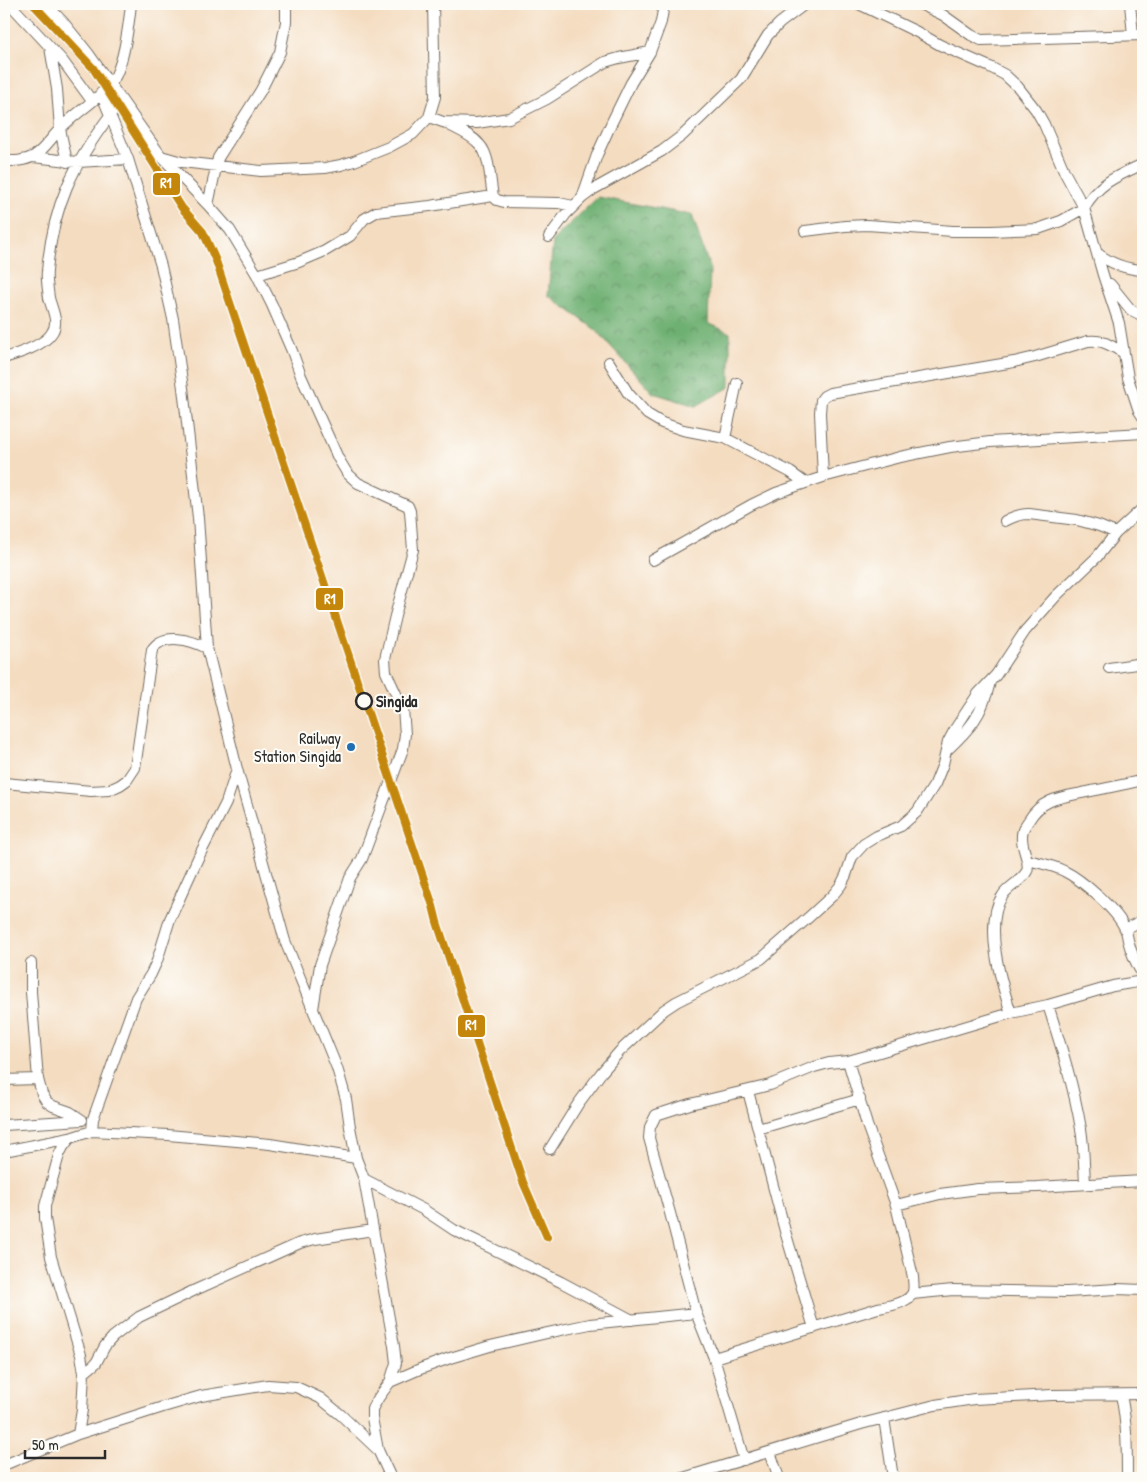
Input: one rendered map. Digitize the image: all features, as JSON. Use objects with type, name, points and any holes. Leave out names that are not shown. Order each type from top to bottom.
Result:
[{"type":"street","points":[[10,4],[50,46],[77,78],[92,101]]},
{"type":"street","points":[[46,4],[63,22],[110,84],[161,156],[230,230],[257,275],[292,350],[301,376],[338,458],[347,473],[358,484],[408,506],[412,522],[414,550],[385,659],[386,672],[403,710],[404,749],[362,859],[350,878],[320,965],[313,1009]]},
{"type":"street","points":[[33,157],[60,129],[110,84],[119,66],[127,33],[131,4]]},
{"type":"street","points":[[208,205],[216,166],[222,150],[261,90],[280,52],[286,22],[286,4]]},
{"type":"street","points":[[146,150],[182,162],[261,171],[325,168],[341,165],[389,147],[413,134],[429,117],[435,96],[433,4]]},
{"type":"street","points":[[582,198],[597,155],[611,124],[631,83],[650,52],[661,22],[664,4]]},
{"type":"street","points":[[549,237],[573,206],[582,198],[594,189],[662,151],[683,135],[741,80],[768,35],[805,4]]},
{"type":"street","points":[[859,4],[1005,75],[1018,86],[1036,110],[1044,124],[1065,174],[1084,208],[1119,323],[1128,378],[1139,411],[1143,417]]},
{"type":"street","points":[[920,4],[943,15],[970,35],[981,40],[1138,35],[1130,4]]},
{"type":"street","points":[[50,46],[57,88],[60,129],[67,162]]},
{"type":"street","points":[[444,122],[477,123],[509,118],[547,99],[605,62],[650,52]]},
{"type":"street","points":[[101,93],[128,159],[161,266],[173,319],[198,518],[207,648],[237,769],[285,941],[337,1068],[346,1099],[356,1158],[364,1179],[396,1355],[396,1362],[390,1382],[372,1408],[378,1450],[391,1478]]},
{"type":"street","points":[[4,358],[43,341],[52,334],[55,323],[47,274],[51,236],[65,190],[78,162],[111,114]]},
{"type":"street","points":[[429,117],[444,122],[476,140],[482,147],[486,157],[493,196],[497,200],[504,202],[559,203],[573,206]]},
{"type":"street","points":[[4,160],[14,162],[33,157],[67,162],[128,159]]},
{"type":"street","points":[[805,231],[867,225],[953,231],[1038,229],[1061,221],[1084,208],[1090,197],[1100,187],[1113,178],[1143,164]]},
{"type":"street","points":[[257,275],[299,262],[325,251],[350,236],[364,219],[376,212],[493,196]]},
{"type":"street","points":[[1097,253],[1109,262],[1124,268],[1143,270]]},
{"type":"street","points":[[1103,275],[1131,310],[1143,316]]},
{"type":"street","points":[[823,476],[821,400],[830,393],[1014,362],[1088,341],[1104,342],[1124,353]]},
{"type":"street","points":[[609,362],[628,393],[647,414],[662,423],[683,430],[725,438],[790,472],[804,482]]},
{"type":"street","points":[[725,438],[737,383]]},
{"type":"street","points":[[653,560],[751,505],[776,493],[823,476],[900,456],[950,447],[990,442],[1143,432]]},
{"type":"street","points":[[550,1149],[578,1104],[601,1073],[620,1051],[664,1010],[761,959],[832,896],[841,885],[852,857],[864,844],[876,836],[900,826],[917,812],[935,784],[943,764],[948,742],[978,694],[1000,669],[1025,631],[1056,596],[1097,558],[1116,533],[1143,508]]},
{"type":"street","points":[[1005,521],[1014,516],[1029,514],[1077,520],[1116,533]]},
{"type":"street","points":[[4,783],[91,791],[109,790],[120,785],[127,780],[135,768],[154,646],[177,638],[196,642],[207,648]]},
{"type":"street","points":[[1109,668],[1143,663]]},
{"type":"street","points":[[92,1131],[93,1119],[136,998],[157,961],[170,919],[226,802],[237,769]]},
{"type":"street","points":[[1011,1013],[1000,979],[994,918],[1003,895],[1024,875],[1028,868],[1028,860],[1023,850],[1023,830],[1038,808],[1050,801],[1065,796],[1143,780]]},
{"type":"street","points":[[1028,860],[1049,864],[1066,872],[1081,881],[1110,908],[1119,918],[1125,929],[1132,954],[1143,975]]},
{"type":"street","points":[[1125,929],[1143,920]]},
{"type":"street","points":[[31,963],[31,992],[38,1079],[42,1094],[47,1102],[53,1106],[70,1112],[82,1120]]},
{"type":"street","points":[[744,1460],[714,1358],[696,1312],[649,1138],[650,1128],[656,1115],[690,1104],[770,1085],[814,1067],[882,1052],[1011,1013],[1048,1005],[1113,986],[1143,981]]},
{"type":"street","points":[[1048,1005],[1078,1109],[1082,1132],[1085,1184]]},
{"type":"street","points":[[714,1358],[896,1304],[906,1300],[912,1294],[914,1286],[913,1277],[896,1205],[867,1125],[848,1060]]},
{"type":"street","points":[[4,1080],[38,1079]]},
{"type":"street","points":[[748,1091],[814,1328]]},
{"type":"street","points":[[758,1129],[860,1099]]},
{"type":"street","points":[[4,1124],[93,1119]]},
{"type":"street","points":[[4,1151],[70,1138],[92,1131],[168,1135],[270,1144],[356,1158]]},
{"type":"street","points":[[70,1138],[62,1147],[59,1155],[45,1206],[45,1218],[51,1257],[81,1355],[84,1373],[82,1410],[78,1434]]},
{"type":"street","points":[[364,1179],[424,1210],[454,1230],[561,1282],[632,1320]]},
{"type":"street","points":[[896,1205],[959,1191],[1143,1181]]},
{"type":"street","points":[[84,1373],[96,1362],[105,1346],[113,1337],[139,1317],[300,1243],[373,1230]]},
{"type":"street","points":[[912,1294],[953,1290],[1058,1292],[1117,1289],[1143,1290]]},
{"type":"street","points":[[390,1382],[450,1358],[490,1346],[575,1326],[696,1312]]},
{"type":"street","points":[[4,1465],[78,1434],[201,1396],[268,1385],[296,1387],[320,1398],[378,1450]]},
{"type":"street","points":[[684,1478],[861,1424],[935,1405],[974,1399],[1052,1395],[1143,1394]]},
{"type":"street","points":[[1121,1395],[1126,1418],[1127,1478]]},
{"type":"street","points":[[884,1418],[893,1478]]},
{"type":"street","points":[[770,1452],[779,1478]]},
{"type":"green space","points":[[598,197],[692,215],[710,269],[708,323],[730,333],[730,387],[696,406],[653,393],[596,330],[548,295],[553,240]]},
{"type":"transit line","name":"R1","points":[[33,4],[93,68],[182,208],[203,232],[216,261],[433,906],[523,1182],[547,1237]]},
{"type":"place","name":"Singida","points":[[364,701]]},
{"type":"place","name":"Railway Station Singida","points":[[351,747]]}]
